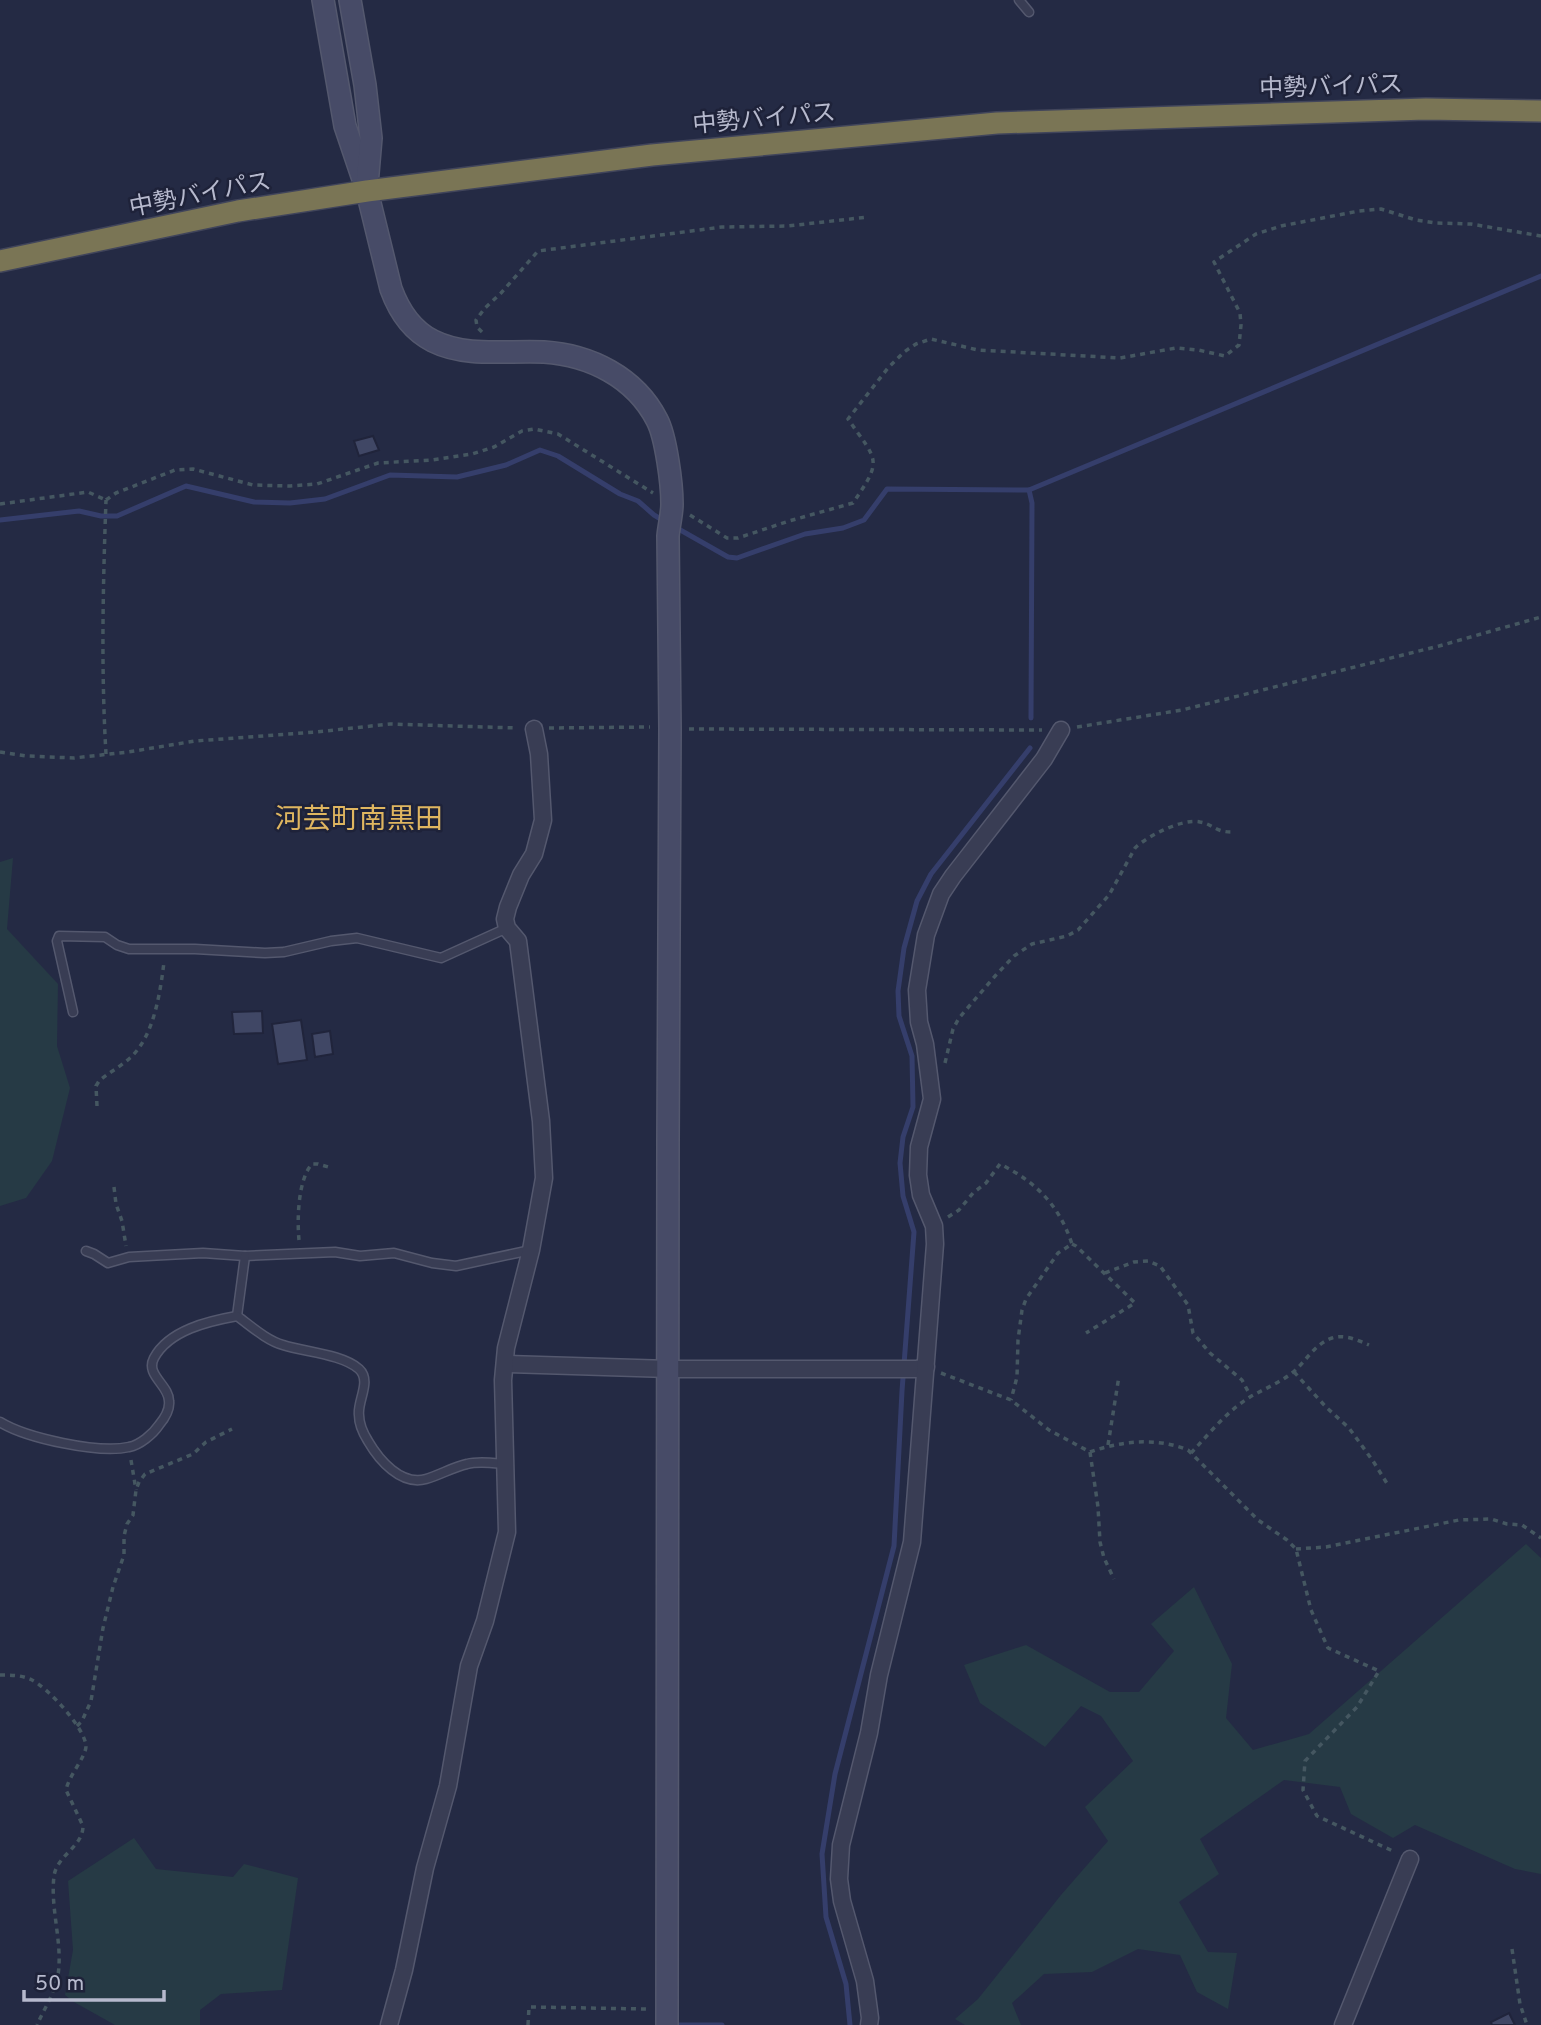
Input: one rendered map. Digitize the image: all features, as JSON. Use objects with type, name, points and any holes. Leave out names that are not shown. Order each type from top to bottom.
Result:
[{"type":"highway","name":"中勢バイパス","points":[[0,261],[238,211],[367,191],[652,155],[997,123],[1426,109],[1541,111]]},
{"type":"street","points":[[323,0],[345,126],[367,191],[391,289],[407,321],[435,342],[453,348],[555,353],[582,357],[608,368],[647,404],[659,422],[668,463],[672,505],[668,536],[670,729],[667,2017]]},
{"type":"street","points":[[350,0],[371,138],[367,191]]},
{"type":"street","points":[[389,2025],[404,1970],[425,1868],[448,1786],[469,1666],[485,1621],[507,1532],[504,1464],[505,1364],[544,1178],[540,1110],[517,941],[507,928],[505,919],[521,875],[534,854],[543,820],[539,754],[534,729]]},
{"type":"street","points":[[869,2025],[865,1981],[842,1901],[839,1879],[841,1845],[912,1542],[923,1383],[921,1368],[934,1244],[933,1224],[921,1195],[918,1175],[919,1147],[932,1099],[925,1044],[916,1004],[920,965],[926,934],[941,894],[1044,759],[1061,730]]},
{"type":"street","points":[[505,1364],[669,1368],[921,1368]]},
{"type":"street","points":[[1343,2025],[1409,1859]]},
{"type":"lane","points":[[1020,0],[1029,12]]},
{"type":"lane","points":[[73,1012],[58,936],[105,937],[129,949],[265,953],[357,938],[441,958],[507,928]]},
{"type":"lane","points":[[86,1251],[108,1263],[129,1257],[203,1253],[245,1256],[335,1252],[360,1256],[394,1253],[456,1266],[531,1250]]},
{"type":"lane","points":[[237,1316],[245,1256]]},
{"type":"lane","points":[[0,1422],[18,1431],[70,1444],[109,1449],[131,1447],[157,1428],[168,1409],[168,1396],[152,1369],[152,1362],[157,1354],[173,1337],[183,1332],[237,1316],[282,1345],[349,1363],[359,1369],[364,1380],[358,1414],[361,1427],[377,1454],[390,1469],[402,1476],[423,1480],[468,1464],[504,1464]]},
{"type":"path","points":[[106,500],[116,493],[175,470],[193,469],[253,485],[317,484],[378,463],[432,460],[472,454],[494,447],[522,431],[534,429],[558,434],[727,538],[738,538],[853,503],[873,472],[874,461],[870,449],[848,419],[888,368],[916,344],[931,339],[978,350],[1120,358],[1176,348],[1225,356],[1239,345],[1240,313],[1213,262],[1256,234],[1359,211],[1381,209],[1416,220],[1471,224],[1541,236]]},
{"type":"path","points":[[482,332],[477,327],[476,320],[538,251],[722,227],[788,226],[868,218]]},
{"type":"path","points":[[0,504],[88,492],[106,500]]},
{"type":"path","points":[[106,500],[103,712],[106,754]]},
{"type":"path","points":[[0,752],[63,758],[195,741],[390,724],[534,729],[612,726],[670,729],[1061,730],[1182,710],[1439,646],[1541,617]]},
{"type":"path","points":[[944,1066],[953,1029],[959,1018],[996,975],[1014,956],[1032,944],[1067,936],[1078,930],[1109,895],[1140,842],[1176,825],[1192,821],[1203,822],[1221,832],[1231,832]]},
{"type":"path","points":[[97,1107],[96,1086],[99,1081],[131,1057],[145,1041],[161,987],[166,949]]},
{"type":"path","points":[[300,1252],[302,1182],[312,1164],[332,1168]]},
{"type":"path","points":[[933,1224],[959,1210],[973,1193],[986,1183],[1000,1164],[1038,1187],[1067,1229],[1072,1244],[1135,1303],[1086,1333]]},
{"type":"path","points":[[114,1187],[129,1257]]},
{"type":"path","points":[[1011,1400],[1017,1377],[1018,1339],[1026,1299],[1058,1253],[1072,1244]]},
{"type":"path","points":[[1105,1273],[1134,1262],[1148,1261],[1160,1266],[1188,1305],[1193,1333],[1210,1353],[1242,1380],[1251,1396]]},
{"type":"path","points":[[1191,1453],[1229,1413],[1251,1396],[1265,1391],[1294,1371],[1317,1347],[1330,1339],[1347,1337],[1368,1345]]},
{"type":"path","points":[[921,1368],[1011,1400],[1049,1430],[1090,1452],[1100,1542],[1114,1579]]},
{"type":"path","points":[[1294,1371],[1326,1408],[1349,1429],[1388,1485]]},
{"type":"path","points":[[1108,1446],[1119,1376]]},
{"type":"path","points":[[136,1490],[145,1474],[194,1454],[206,1442],[232,1429]]},
{"type":"path","points":[[1090,1452],[1134,1442],[1176,1445],[1191,1453],[1258,1520],[1296,1549],[1311,1609],[1328,1648],[1379,1671],[1357,1707],[1305,1761],[1303,1790],[1317,1815],[1409,1859]]},
{"type":"path","points":[[77,1726],[91,1701],[97,1672],[96,1660],[113,1587],[124,1555],[124,1536],[134,1514],[136,1490],[131,1447]]},
{"type":"path","points":[[1296,1549],[1326,1547],[1459,1520],[1491,1519],[1522,1525],[1541,1538]]},
{"type":"path","points":[[0,1675],[22,1676],[38,1684],[55,1699],[77,1726],[86,1750],[70,1776],[66,1790],[83,1825],[83,1832],[58,1863],[54,1873],[53,1904],[58,1977],[37,2025]]},
{"type":"path","points":[[1512,1950],[1520,2004],[1527,2025]]},
{"type":"path","points":[[528,2025],[529,2007],[667,2017]]},
{"type":"shaded area","points":[[13,858],[7,929],[58,984],[57,1046],[70,1088],[52,1161],[26,1198],[0,1206],[0,862]]},
{"type":"shaded area","points":[[1526,1544],[1541,1558],[1541,1874],[1515,1869],[1415,1825],[1393,1838],[1351,1814],[1340,1787],[1284,1780],[1200,1839],[1219,1874],[1179,1902],[1208,1952],[1237,1953],[1228,2009],[1197,1992],[1180,1955],[1138,1949],[1092,1972],[1044,1974],[1012,2003],[1021,2025],[965,2025],[955,2019],[978,1999],[1108,1841],[1085,1807],[1133,1761],[1101,1716],[1081,1706],[1045,1747],[980,1703],[964,1665],[1026,1645],[1110,1692],[1139,1692],[1174,1651],[1151,1624],[1194,1587],[1232,1664],[1226,1718],[1253,1750],[1309,1734]]},
{"type":"shaded area","points":[[134,1838],[156,1869],[233,1877],[244,1864],[298,1878],[282,1990],[221,1994],[200,2010],[200,2025],[115,2025],[65,1995],[73,1950],[68,1881]]},
{"type":"building","points":[[373,436],[379,450],[359,456],[354,441]]},
{"type":"building","points":[[262,1011],[263,1033],[234,1034],[232,1012]]},
{"type":"building","points":[[301,1020],[307,1060],[278,1064],[272,1024]]},
{"type":"building","points":[[330,1031],[333,1054],[315,1057],[312,1034]]},
{"type":"building","points":[[1509,2013],[1515,2025],[1492,2025],[1491,2022]]},
{"type":"waterway","points":[[675,527],[728,557],[737,558],[805,534],[843,528],[864,520],[887,489],[1029,490],[1541,276]]},
{"type":"waterway","points":[[0,520],[79,511],[117,516],[186,486],[254,502],[290,503],[325,499],[390,475],[457,477],[506,465],[540,450],[558,456],[620,494],[638,501],[664,521]]},
{"type":"waterway","points":[[1029,490],[1032,503],[1031,718]]},
{"type":"waterway","points":[[850,2025],[846,1984],[826,1917],[822,1854],[835,1774],[894,1546],[914,1232],[903,1196],[900,1163],[903,1137],[913,1107],[912,1056],[899,1016],[898,991],[904,948],[917,901],[931,874],[1030,748]]},
{"type":"waterway","points":[[679,2025],[722,2025]]},
{"type":"district","name":"河芸町南黒田","points":[[359,818]]}]
